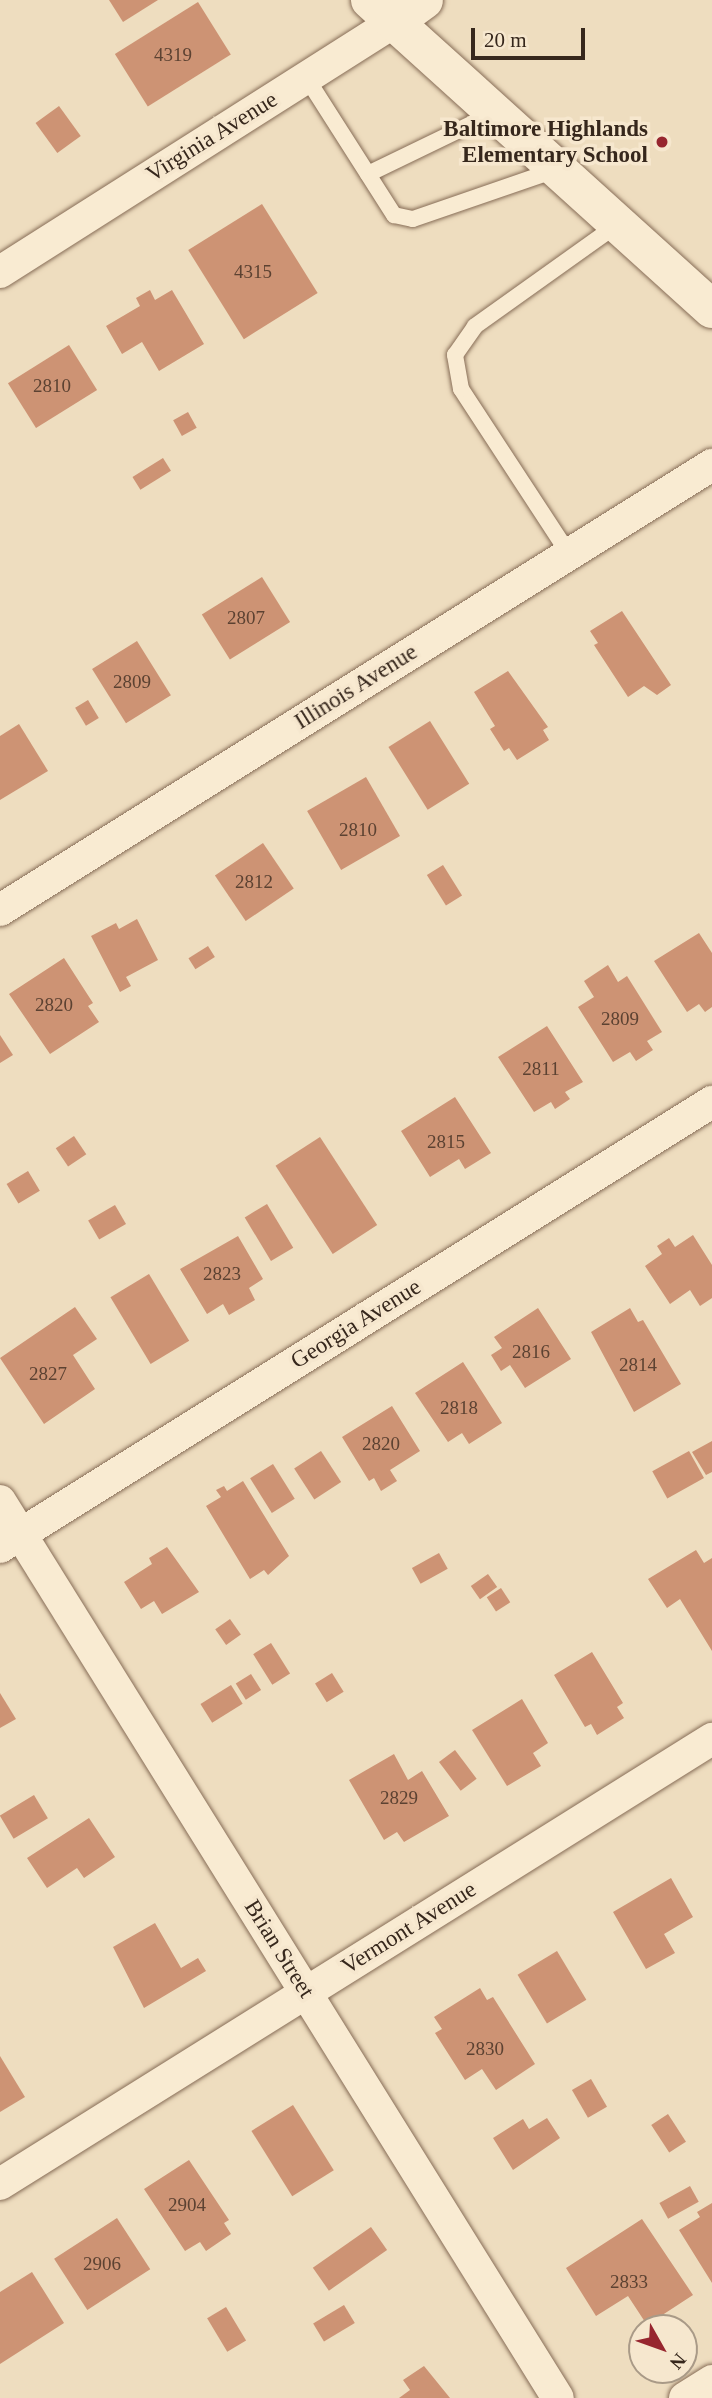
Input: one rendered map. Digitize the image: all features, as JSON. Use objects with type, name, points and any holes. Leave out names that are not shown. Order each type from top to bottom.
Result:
[{"type":"main road","points":[[396,7],[494,113],[712,309]]},
{"type":"street","name":"Virginia Avenue","points":[[0,272],[306,77],[396,7]]},
{"type":"street","name":"Illinois Avenue","points":[[0,909],[712,465]]},
{"type":"street","name":"Georgia Avenue","points":[[10,1540],[712,1102]]},
{"type":"street","name":"Brian Street","points":[[0,1501],[10,1540],[306,1993],[558,2398]]},
{"type":"street","name":"Vermont Avenue","points":[[0,2183],[712,1739]]},
{"type":"street","points":[[685,2398],[712,2381]]},
{"type":"lane","points":[[306,77],[394,215],[413,219],[557,169]]},
{"type":"lane","points":[[368,174],[494,113]]},
{"type":"lane","points":[[569,554],[461,389],[455,355],[475,326],[618,224]]},
{"type":"building","points":[[109,0],[158,0],[123,22]]},
{"type":"building","points":[[198,2],[231,55],[148,107],[115,54]]},
{"type":"building","points":[[59,106],[81,136],[57,153],[36,123]]},
{"type":"building","points":[[262,204],[318,293],[244,339],[188,250]]},
{"type":"building","points":[[150,290],[155,300],[172,290],[204,344],[159,371],[142,342],[122,354],[106,326],[140,306],[136,298]]},
{"type":"building","points":[[69,345],[97,390],[36,428],[8,383]]},
{"type":"building","points":[[188,412],[197,428],[182,436],[173,420]]},
{"type":"building","points":[[163,458],[171,471],[140,490],[132,477]]},
{"type":"building","points":[[262,577],[290,622],[230,660],[202,615]]},
{"type":"building","points":[[622,611],[671,685],[657,695],[644,686],[628,697],[594,645],[598,643],[590,631]]},
{"type":"building","points":[[137,641],[171,695],[126,723],[92,669]]},
{"type":"building","points":[[508,671],[548,727],[543,730],[549,740],[517,760],[509,748],[504,751],[490,729],[495,726],[474,692]]},
{"type":"building","points":[[88,700],[99,718],[86,726],[75,708]]},
{"type":"building","points":[[430,721],[469,784],[428,810],[388,747]]},
{"type":"building","points":[[19,724],[48,771],[0,800],[0,736]]},
{"type":"building","points":[[366,777],[400,836],[341,870],[307,811]]},
{"type":"building","points":[[263,843],[294,889],[246,921],[215,875]]},
{"type":"building","points":[[443,865],[462,896],[446,906],[427,875]]},
{"type":"building","points":[[137,919],[158,960],[126,977],[131,986],[120,992],[91,936],[116,923],[119,929]]},
{"type":"building","points":[[699,933],[712,953],[712,1007],[705,1012],[699,1004],[687,1012],[654,961]]},
{"type":"building","points":[[208,946],[215,957],[195,969],[188,958]]},
{"type":"building","points":[[64,958],[93,1003],[88,1006],[99,1022],[50,1054],[9,994]]},
{"type":"building","points":[[608,965],[618,982],[627,976],[662,1032],[647,1041],[653,1050],[636,1061],[630,1052],[613,1062],[578,1007],[594,997],[584,981]]},
{"type":"building","points":[[547,1026],[583,1082],[565,1092],[570,1099],[555,1109],[551,1102],[534,1112],[498,1057]]},
{"type":"building","points":[[0,1035],[13,1055],[0,1063]]},
{"type":"building","points":[[455,1097],[491,1153],[465,1169],[459,1159],[430,1177],[401,1131]]},
{"type":"building","points":[[74,1136],[86,1154],[68,1167],[56,1148]]},
{"type":"building","points":[[320,1137],[377,1225],[333,1254],[276,1166]]},
{"type":"building","points":[[28,1171],[40,1191],[18,1204],[7,1184]]},
{"type":"building","points":[[267,1204],[293,1248],[271,1261],[245,1217]]},
{"type":"building","points":[[115,1205],[126,1224],[99,1240],[88,1220]]},
{"type":"building","points":[[693,1235],[712,1265],[712,1298],[700,1306],[690,1290],[670,1304],[645,1266],[662,1254],[657,1246],[669,1238],[675,1247]]},
{"type":"building","points":[[238,1236],[263,1279],[249,1288],[255,1300],[229,1315],[223,1304],[207,1314],[180,1269]]},
{"type":"building","points":[[149,1274],[189,1341],[151,1364],[110,1297]]},
{"type":"building","points":[[75,1307],[97,1339],[73,1355],[95,1389],[44,1424],[0,1358]]},
{"type":"building","points":[[538,1308],[571,1359],[525,1388],[510,1365],[501,1371],[491,1355],[502,1348],[494,1337]]},
{"type":"building","points":[[630,1308],[638,1322],[643,1320],[681,1384],[634,1412],[591,1332]]},
{"type":"building","points":[[463,1362],[502,1423],[469,1444],[462,1433],[448,1442],[415,1393]]},
{"type":"building","points":[[392,1406],[420,1451],[390,1470],[397,1481],[381,1491],[374,1478],[369,1481],[342,1437]]},
{"type":"building","points":[[712,1441],[712,1472],[706,1475],[692,1452]]},
{"type":"building","points":[[321,1451],[341,1482],[314,1499],[294,1468]]},
{"type":"building","points":[[689,1451],[704,1478],[667,1498],[652,1471]]},
{"type":"building","points":[[273,1464],[295,1499],[272,1513],[250,1478]]},
{"type":"building","points":[[243,1481],[289,1556],[268,1575],[264,1570],[250,1579],[206,1506],[221,1497],[216,1490],[224,1486],[227,1491]]},
{"type":"building","points":[[167,1547],[199,1592],[162,1614],[154,1601],[141,1609],[124,1582],[152,1564],[149,1558]]},
{"type":"building","points":[[696,1550],[704,1563],[712,1558],[712,1651],[680,1599],[667,1608],[648,1579]]},
{"type":"building","points":[[439,1553],[448,1569],[421,1584],[412,1568]]},
{"type":"building","points":[[488,1574],[497,1587],[480,1599],[471,1586]]},
{"type":"building","points":[[501,1588],[510,1602],[496,1612],[487,1597]]},
{"type":"building","points":[[230,1619],[241,1635],[226,1645],[215,1629]]},
{"type":"building","points":[[271,1643],[290,1674],[272,1685],[253,1654]]},
{"type":"building","points":[[592,1652],[623,1703],[617,1707],[624,1718],[597,1735],[591,1724],[585,1727],[554,1675]]},
{"type":"building","points":[[332,1673],[344,1692],[327,1702],[315,1684]]},
{"type":"building","points":[[251,1674],[261,1690],[246,1700],[236,1684]]},
{"type":"building","points":[[231,1685],[243,1704],[212,1723],[200,1704]]},
{"type":"building","points":[[0,1693],[16,1719],[0,1728]]},
{"type":"building","points":[[522,1699],[548,1743],[533,1753],[541,1766],[507,1786],[472,1730]]},
{"type":"building","points":[[455,1750],[477,1779],[461,1791],[439,1762]]},
{"type":"building","points":[[394,1754],[408,1780],[422,1771],[449,1816],[404,1842],[397,1832],[384,1840],[349,1780]]},
{"type":"building","points":[[34,1795],[48,1818],[14,1839],[0,1815]]},
{"type":"building","points":[[89,1818],[115,1857],[84,1878],[77,1868],[47,1888],[27,1858]]},
{"type":"building","points":[[671,1878],[693,1917],[664,1934],[675,1953],[646,1969],[613,1912]]},
{"type":"building","points":[[155,1923],[181,1968],[198,1958],[206,1971],[144,2008],[113,1947]]},
{"type":"building","points":[[557,1951],[586,2000],[547,2024],[518,1975]]},
{"type":"building","points":[[480,1988],[487,2000],[493,1997],[535,2064],[496,2090],[482,2069],[465,2080],[435,2033],[442,2029],[434,2017]]},
{"type":"building","points":[[0,2056],[25,2097],[0,2112]]},
{"type":"building","points":[[591,2079],[607,2107],[588,2118],[572,2090]]},
{"type":"building","points":[[293,2105],[334,2170],[292,2196],[251,2131]]},
{"type":"building","points":[[668,2114],[686,2142],[669,2153],[651,2125]]},
{"type":"building","points":[[547,2118],[560,2138],[513,2170],[493,2138],[523,2119],[529,2129]]},
{"type":"building","points":[[189,2160],[229,2220],[224,2223],[231,2234],[206,2251],[200,2242],[185,2251],[144,2189]]},
{"type":"building","points":[[690,2186],[699,2202],[668,2219],[659,2203]]},
{"type":"building","points":[[712,2203],[712,2283],[679,2230],[700,2217],[697,2212]]},
{"type":"building","points":[[117,2218],[150,2269],[87,2310],[54,2259]]},
{"type":"building","points":[[642,2219],[693,2295],[664,2314],[640,2314],[628,2296],[596,2316],[566,2268]]},
{"type":"building","points":[[371,2227],[387,2250],[329,2291],[313,2268]]},
{"type":"building","points":[[32,2272],[64,2323],[0,2364],[0,2292]]},
{"type":"building","points":[[344,2305],[355,2323],[324,2342],[313,2324]]},
{"type":"building","points":[[226,2307],[246,2340],[227,2352],[207,2318]]},
{"type":"building","points":[[424,2366],[450,2398],[399,2398],[410,2390],[403,2380]]},
{"type":"place","name":"Baltimore Highlands Elementary School","points":[[662,142]]}]
